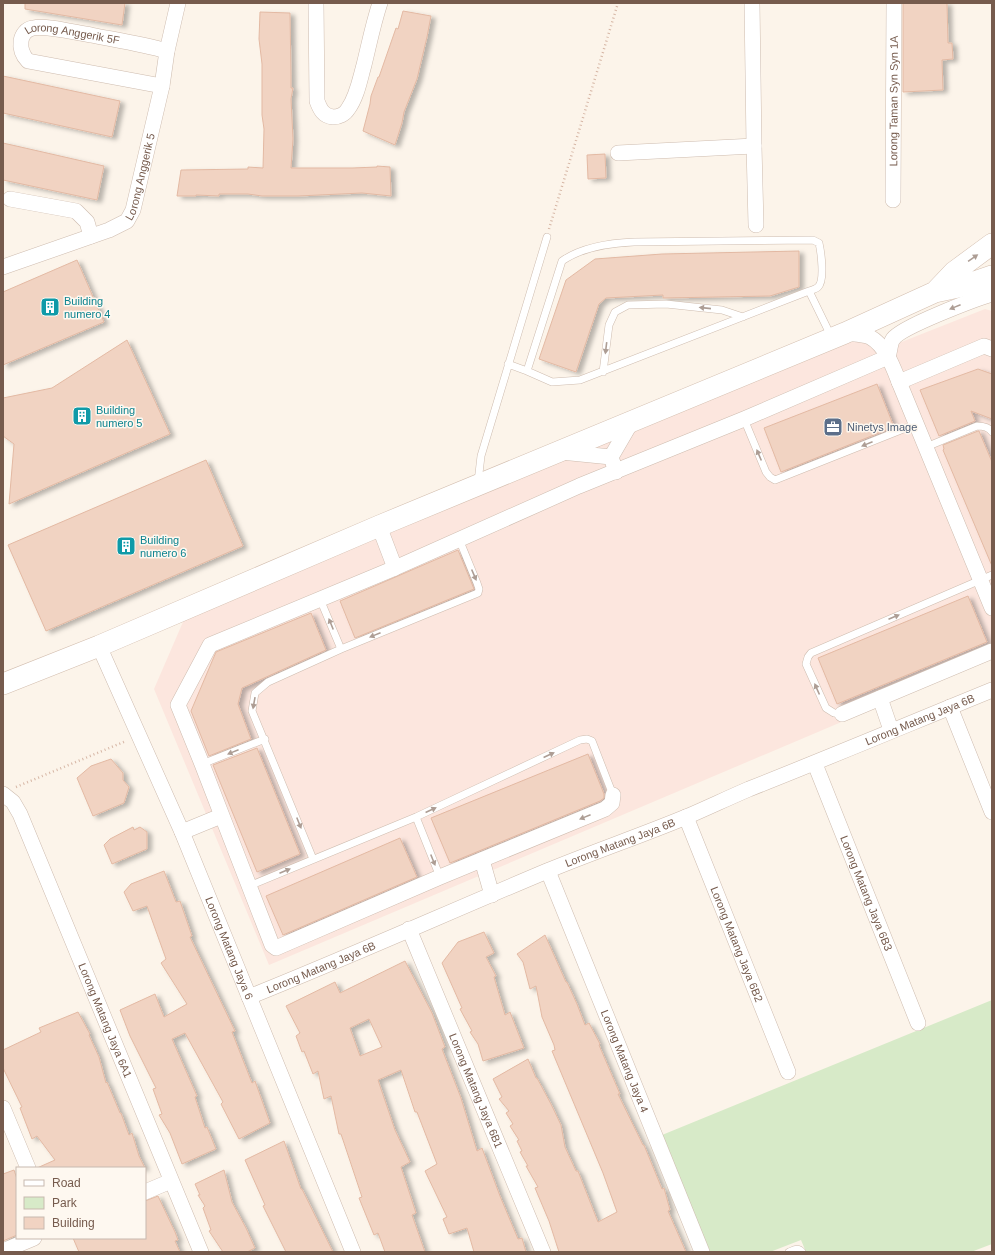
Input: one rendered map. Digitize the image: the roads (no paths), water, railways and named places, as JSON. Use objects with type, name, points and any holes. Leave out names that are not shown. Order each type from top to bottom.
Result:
[{"type":"street","name":"Lorong Anggerik 5","points":[[3,266],[109,230],[127,221],[133,210],[162,86],[167,51],[178,3]]},
{"type":"street","points":[[316,3],[317,101],[319,107],[325,115],[335,117],[346,112],[353,100],[380,3]]},
{"type":"street","points":[[752,3],[756,225]]},
{"type":"street","name":"Lorong Taman Syn Syn 1A","points":[[893,200],[894,3]]},
{"type":"street","name":"Lorong Anggerik 5F","points":[[162,86],[28,61],[21,52],[22,39],[30,29],[44,28],[65,30],[142,44],[167,51]]},
{"type":"street","points":[[618,153],[754,146]]},
{"type":"street","points":[[10,199],[76,211],[87,222],[91,236]]},
{"type":"street","points":[[935,292],[954,272],[992,244]]},
{"type":"street","points":[[3,684],[99,646],[379,526],[839,336],[935,292],[963,286],[992,276]]},
{"type":"street","points":[[888,357],[893,339],[904,331],[980,297],[992,294]]},
{"type":"street","points":[[839,336],[870,337],[879,345],[888,357],[900,382],[926,447],[986,577],[992,608]]},
{"type":"street","points":[[900,382],[984,346],[992,349]]},
{"type":"street","points":[[613,795],[612,803],[605,809],[440,877],[276,948],[272,945],[178,705],[210,645],[395,568],[579,486],[744,419],[888,357]]},
{"type":"street","points":[[616,472],[612,457],[632,421]]},
{"type":"street","points":[[560,452],[612,457]]},
{"type":"street","points":[[379,526],[395,568]]},
{"type":"street","name":"Lorong Matang Jaya 6","points":[[99,646],[182,832],[353,1252]]},
{"type":"street","points":[[842,714],[992,651]]},
{"type":"street","name":"Lorong Matang Jaya 6B","points":[[249,997],[363,951],[548,871],[686,817],[748,790],[815,764],[892,730],[992,690]]},
{"type":"street","points":[[880,698],[892,730]]},
{"type":"street","points":[[950,707],[992,812]]},
{"type":"street","name":"Lorong Matang Jaya 6B3","points":[[815,764],[918,1023]]},
{"type":"street","name":"Lorong Matang Jaya 6A1","points":[[6,792],[14,802],[20,814],[201,1252]]},
{"type":"street","points":[[182,832],[221,816]]},
{"type":"street","name":"Lorong Matang Jaya 6B2","points":[[686,817],[788,1072]]},
{"type":"street","points":[[482,860],[492,895]]},
{"type":"street","name":"Lorong Matang Jaya 4","points":[[548,871],[702,1252]]},
{"type":"street","name":"Lorong Matang Jaya 6B1","points":[[409,930],[543,1252]]},
{"type":"street","points":[[3,1108],[28,1167]]},
{"type":"street","points":[[146,1192],[171,1181]]},
{"type":"street","points":[[3,1251],[32,1239]]},
{"type":"lane","points":[[478,486],[481,456],[547,237]]},
{"type":"lane","points":[[508,364],[552,382],[580,380],[603,372],[818,287],[822,282],[821,251],[819,243],[813,240],[634,242],[601,245],[570,256],[562,261],[527,371]]},
{"type":"lane","points":[[809,291],[839,336]]},
{"type":"lane","points":[[603,372],[609,325],[615,312],[628,305],[666,304],[722,310],[743,317]]},
{"type":"lane","points":[[744,419],[766,472],[775,480],[916,424]]},
{"type":"lane","points":[[926,447],[977,426],[983,426],[990,429],[992,432]]},
{"type":"lane","points":[[313,859],[265,739],[252,711],[256,693],[268,682],[478,593],[479,589],[477,583],[458,539]]},
{"type":"lane","points":[[842,714],[834,713],[826,708],[806,664],[811,653],[986,577]]},
{"type":"lane","points":[[320,600],[341,650]]},
{"type":"lane","points":[[202,764],[265,739]]},
{"type":"lane","points":[[249,886],[416,816],[580,740],[586,739],[592,741],[613,795]]},
{"type":"lane","points":[[416,816],[440,877]]},
{"type":"lane","points":[[789,1252],[800,1249],[802,1252]]},
{"type":"place","name":"Building numero 4","points":[[50,307]]},
{"type":"place","name":"Building numero 5","points":[[82,416]]},
{"type":"place","name":"Ninetys Image","points":[[833,427]]},
{"type":"place","name":"Building numero 6","points":[[126,546]]}]
